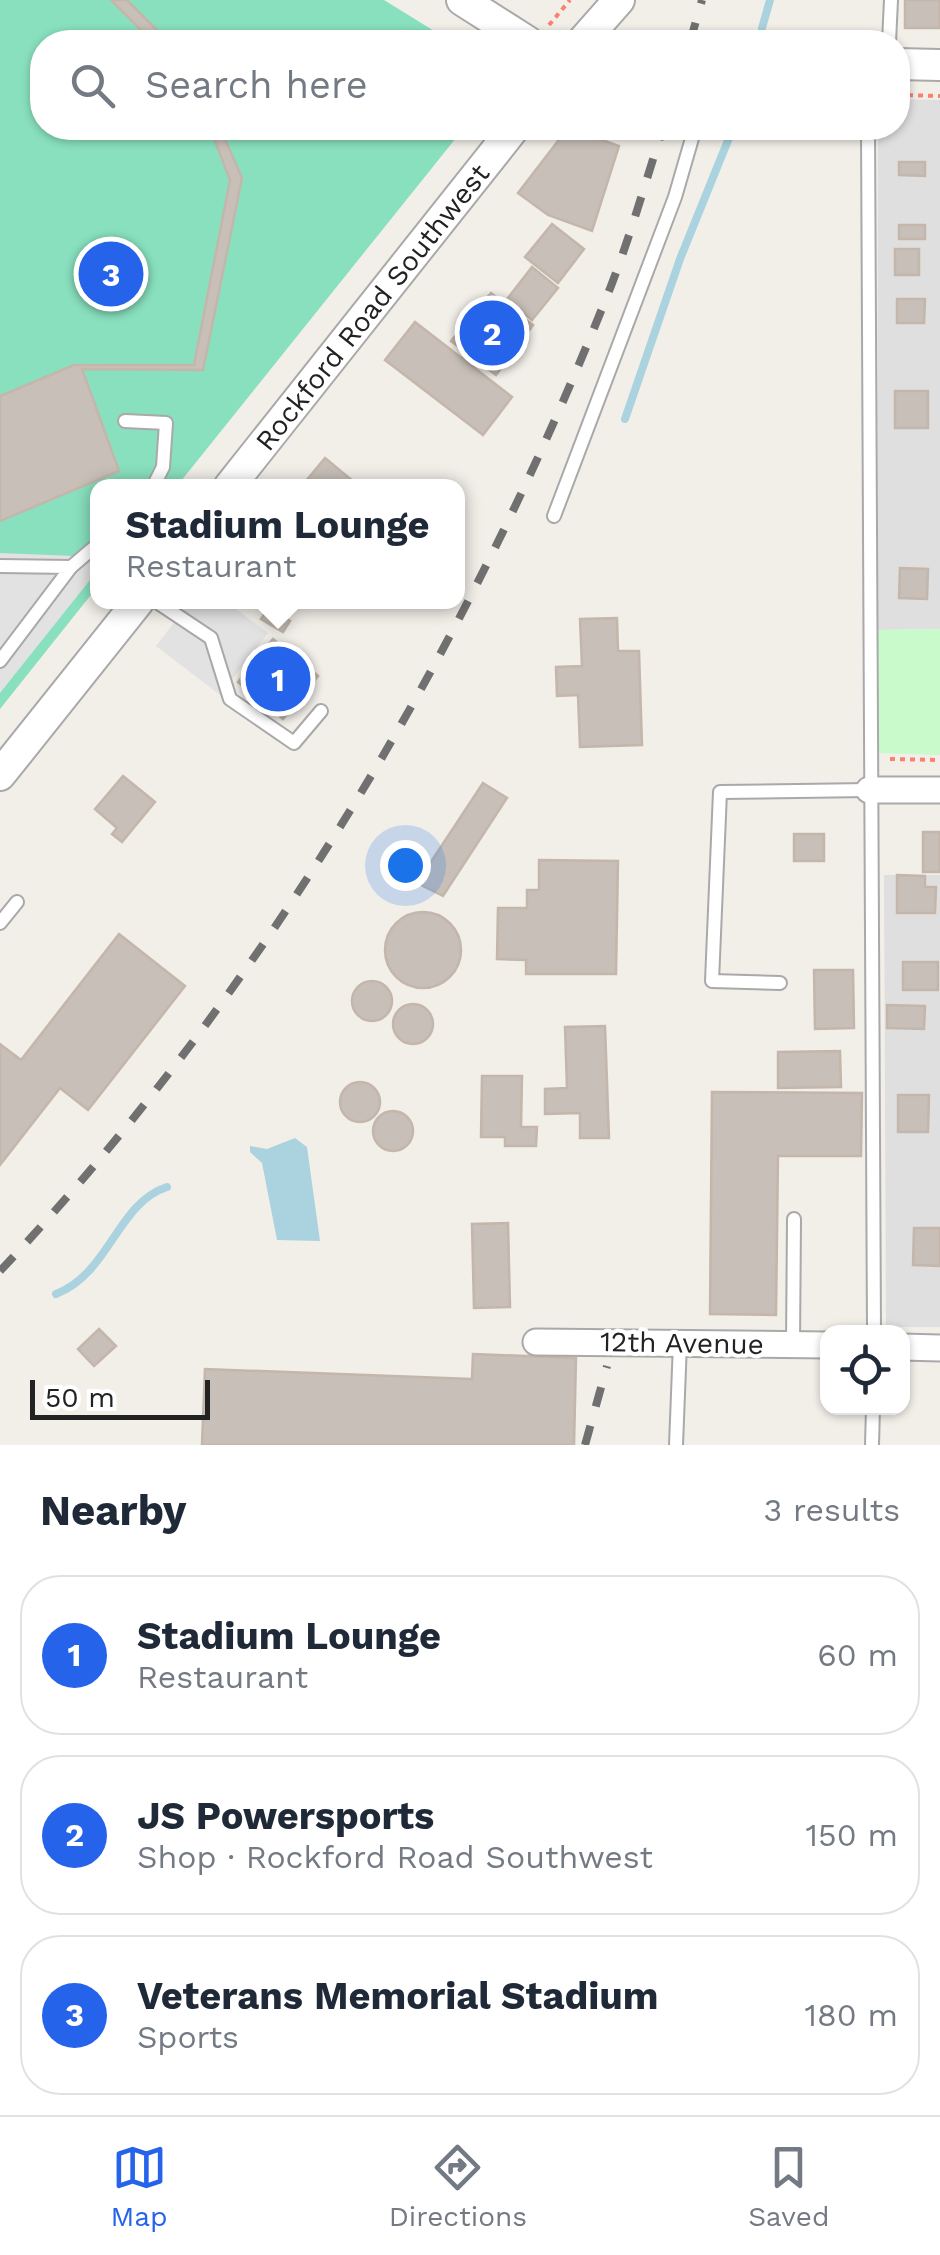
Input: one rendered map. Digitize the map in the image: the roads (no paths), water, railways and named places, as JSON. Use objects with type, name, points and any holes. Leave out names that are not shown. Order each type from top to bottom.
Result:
[{"type":"street","points":[[462,0],[530,30]]},
{"type":"street","points":[[593,30],[619,0]]},
{"type":"street","points":[[910,64],[940,64]]},
{"type":"street","name":"Rockford Road Southwest","points":[[235,479],[504,140]]},
{"type":"street","points":[[0,775],[132,609]]},
{"type":"street","points":[[869,790],[940,790]]},
{"type":"street","name":"12th Avenue","points":[[536,1342],[820,1346]]},
{"type":"street","points":[[910,1347],[940,1348]]},
{"type":"lane","points":[[890,30],[891,0]]},
{"type":"lane","points":[[554,516],[676,197],[692,140]]},
{"type":"lane","points":[[868,140],[874,1325]]},
{"type":"lane","points":[[125,420],[166,422],[164,467],[157,479]]},
{"type":"lane","points":[[0,662],[71,567],[90,551]]},
{"type":"lane","points":[[0,566],[71,567]]},
{"type":"lane","points":[[167,609],[212,638],[230,699],[294,743],[321,711]]},
{"type":"lane","points":[[780,983],[712,981],[720,792],[869,790]]},
{"type":"lane","points":[[0,923],[17,902]]},
{"type":"lane","points":[[794,1220],[794,1345]]},
{"type":"lane","points":[[676,1445],[680,1342]]},
{"type":"lane","points":[[872,1445],[873,1415]]},
{"type":"water","points":[[295,1138],[307,1147],[320,1241],[277,1240],[262,1163],[250,1152],[250,1146],[267,1149]]},
{"type":"waterway","points":[[762,28],[770,0]]},
{"type":"waterway","points":[[625,419],[680,259],[728,140]]},
{"type":"waterway","points":[[56,1294],[89,1271],[136,1208],[167,1187]]},
{"type":"railway","points":[[693,30],[702,0]]},
{"type":"railway","points":[[465,605],[555,420],[611,286],[659,140]]},
{"type":"railway","points":[[0,1271],[97,1162],[188,1049],[273,930],[352,807],[463,609]]},
{"type":"railway","points":[[585,1445],[607,1366]]},
{"type":"place","name":"Veterans Memorial Stadium","points":[[111,274]]},
{"type":"place","name":"JS Powersports","points":[[492,333]]},
{"type":"place","name":"Stadium Lounge","points":[[278,679]]}]
